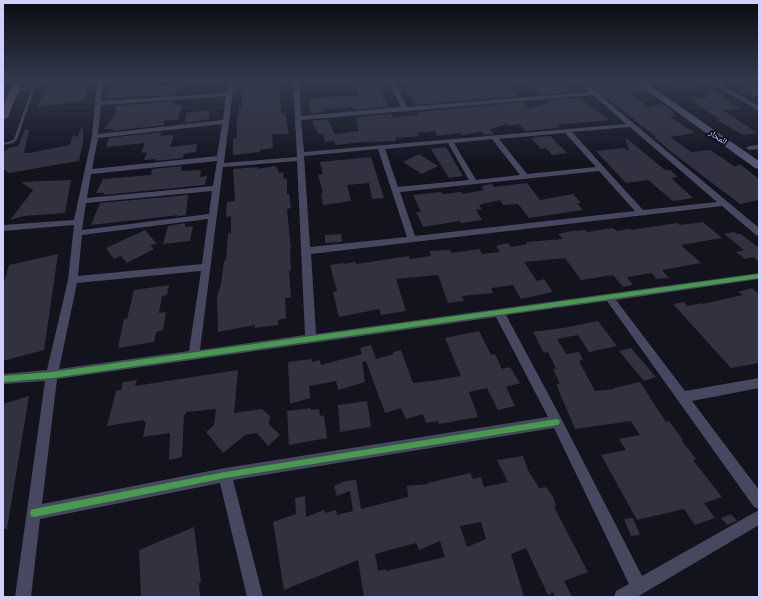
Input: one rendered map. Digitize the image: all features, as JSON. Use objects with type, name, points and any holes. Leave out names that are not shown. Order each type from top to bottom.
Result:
[{"type":"street","points":[[23,597],[52,375],[73,280],[78,227],[87,172],[95,136],[97,109]]},
{"type":"street","points":[[194,355],[228,109]]},
{"type":"street","points":[[298,109],[311,339]]},
{"type":"street","points":[[298,118],[405,109]]},
{"type":"street","points":[[613,109],[759,233]]},
{"type":"street","name":"المحار","points":[[678,109],[759,166]]},
{"type":"street","points":[[692,109],[759,154]]},
{"type":"street","points":[[95,136],[226,122]]},
{"type":"street","points":[[87,172],[300,157],[381,147],[632,125]]},
{"type":"street","points":[[567,131],[641,213]]},
{"type":"street","points":[[494,137],[525,177]]},
{"type":"street","points":[[450,141],[474,182]]},
{"type":"street","points":[[749,148],[759,146]]},
{"type":"street","points":[[381,147],[412,239]]},
{"type":"street","points":[[396,190],[602,170]]},
{"type":"street","points":[[82,201],[217,188]]},
{"type":"street","points":[[306,251],[725,203]]},
{"type":"street","points":[[3,228],[78,227],[213,216]]},
{"type":"street","points":[[73,280],[206,267]]},
{"type":"street","points":[[3,379],[52,375],[759,276]]},
{"type":"street","points":[[609,297],[759,502]]},
{"type":"street","points":[[499,312],[557,422],[639,587]]},
{"type":"street","points":[[682,397],[759,383]]},
{"type":"street","points":[[34,513],[225,475],[557,422]]},
{"type":"street","points":[[225,475],[255,597]]},
{"type":"street","points":[[622,597],[759,517]]},
{"type":"lane","points":[[3,144],[15,140],[26,109]]},
{"type":"building","points":[[116,109],[181,109],[178,120],[165,120],[164,125],[112,131],[113,129],[104,129],[116,112]]},
{"type":"building","points":[[239,109],[281,109],[281,114],[285,113],[289,134],[272,134],[273,148],[260,150],[260,152],[233,155],[233,138],[237,138],[237,117],[239,116]]},
{"type":"building","points":[[310,109],[322,109],[324,112],[311,114]]},
{"type":"building","points":[[449,109],[594,109],[609,120],[557,125],[560,128],[526,131],[519,124],[509,126],[507,124],[490,129],[494,134],[484,135],[481,132],[462,135],[460,133],[437,136],[435,131],[417,133],[419,136],[395,138],[396,141],[362,142],[336,145],[334,141],[325,142],[323,134],[318,134],[312,121],[327,119],[335,134],[359,131],[356,117],[392,114],[393,117],[419,115],[417,112]]},
{"type":"building","points":[[620,109],[670,109],[676,113],[671,114],[675,116],[670,117],[695,133],[670,137],[691,152],[710,150],[734,166],[741,165],[759,179],[759,200],[740,204],[674,154],[654,137],[656,137]]},
{"type":"building","points":[[704,109],[741,109],[722,110],[758,133],[743,135],[717,120],[721,120]]},
{"type":"building","points":[[209,110],[209,119],[185,123],[186,113]]},
{"type":"building","points":[[83,125],[83,142],[79,161],[9,173],[3,169],[4,151],[8,148],[18,146],[25,129],[29,130],[24,153],[29,153],[70,145],[73,135],[77,137]]},
{"type":"building","points":[[161,132],[160,136],[174,135],[170,147],[197,144],[196,152],[184,154],[183,158],[155,161],[156,159],[144,160],[147,152],[141,153],[145,143],[106,147],[109,138]]},
{"type":"building","points":[[550,136],[567,153],[552,155],[546,148],[541,149],[531,138]]},
{"type":"building","points":[[625,137],[665,170],[670,170],[678,177],[671,178],[693,198],[673,201],[648,180],[626,183],[596,151],[624,148],[629,151]]},
{"type":"building","points":[[446,147],[463,176],[449,178],[431,149]]},
{"type":"building","points":[[419,154],[438,166],[422,174],[403,162]]},
{"type":"building","points":[[371,157],[384,198],[372,199],[369,183],[347,185],[351,201],[323,205],[321,193],[323,193],[318,175],[323,174],[320,162]]},
{"type":"building","points":[[182,166],[181,171],[201,171],[200,177],[207,176],[205,185],[103,195],[104,193],[96,193],[103,179],[151,175],[152,169]]},
{"type":"building","points":[[276,166],[279,173],[283,172],[284,179],[287,179],[287,194],[289,194],[291,208],[287,209],[291,249],[291,271],[289,271],[291,297],[285,298],[286,318],[278,320],[278,325],[255,328],[255,325],[218,332],[217,297],[221,284],[224,261],[226,260],[228,233],[231,233],[231,216],[226,217],[227,202],[235,201],[233,169],[258,167],[257,169]]},
{"type":"building","points":[[71,180],[65,213],[24,216],[10,220],[33,190],[21,182]]},
{"type":"building","points":[[527,183],[540,200],[573,194],[581,203],[577,203],[583,210],[529,218],[518,204],[503,205],[500,200],[479,205],[482,209],[476,210],[482,220],[461,223],[460,221],[423,227],[416,212],[421,212],[413,195],[441,192],[443,194],[461,192],[462,194],[484,190],[481,186],[492,184],[494,187]]},
{"type":"building","points":[[188,195],[186,215],[91,225],[100,203]]},
{"type":"building","points":[[703,222],[722,238],[681,245],[701,263],[662,270],[669,278],[656,279],[652,273],[627,277],[633,285],[623,287],[613,275],[581,280],[565,258],[524,262],[537,281],[544,279],[553,292],[521,299],[513,285],[491,288],[493,293],[462,296],[464,301],[448,303],[438,275],[396,279],[406,311],[381,315],[379,309],[339,317],[333,292],[337,291],[330,265],[355,262],[356,264],[409,256],[410,259],[431,256],[429,251],[450,250],[451,253],[479,249],[482,254],[500,252],[496,246],[508,243],[511,247],[527,244],[526,242],[563,239],[558,234],[573,231],[585,230],[587,232],[613,228],[617,231],[677,223],[680,225]]},
{"type":"building","points":[[185,223],[185,227],[193,226],[190,241],[163,244],[168,226]]},
{"type":"building","points":[[145,230],[157,244],[150,245],[154,249],[127,263],[121,256],[114,259],[106,248]]},
{"type":"building","points":[[734,232],[741,234],[759,248],[759,262],[754,257],[745,259],[736,252],[744,250],[724,234]]},
{"type":"building","points":[[341,234],[342,242],[325,243],[325,235]]},
{"type":"building","points":[[58,254],[44,350],[3,361],[3,285],[9,265]]},
{"type":"building","points":[[169,285],[167,295],[162,296],[159,313],[166,312],[163,330],[156,332],[154,342],[118,348],[124,319],[127,319],[134,290]]},
{"type":"building","points":[[752,288],[759,294],[759,363],[731,368],[673,304],[684,302],[687,306],[703,304],[743,295],[738,292]]},
{"type":"building","points":[[598,321],[617,346],[589,352],[578,335],[557,339],[566,354],[579,352],[583,360],[579,361],[595,391],[614,389],[640,382],[666,422],[669,421],[696,459],[693,460],[722,497],[704,503],[715,518],[695,525],[684,509],[637,520],[601,455],[626,450],[619,439],[640,435],[631,421],[575,429],[556,384],[560,384],[553,369],[556,369],[548,352],[544,353],[533,332]]},
{"type":"building","points":[[479,331],[491,355],[495,354],[502,369],[510,367],[520,383],[506,387],[515,406],[498,410],[487,388],[469,392],[478,417],[439,424],[438,421],[426,423],[423,414],[406,419],[401,408],[385,413],[366,361],[362,362],[365,382],[338,390],[336,381],[309,386],[310,398],[290,404],[288,362],[312,359],[312,362],[320,360],[321,365],[362,354],[360,348],[371,345],[376,359],[394,354],[393,352],[401,350],[413,383],[432,381],[461,376],[445,338]]},
{"type":"building","points":[[631,348],[656,377],[644,381],[619,351]]},
{"type":"building","points":[[238,370],[234,413],[262,409],[270,416],[269,424],[280,435],[268,446],[257,433],[245,435],[223,453],[206,432],[214,425],[216,409],[186,412],[184,415],[182,457],[169,460],[170,433],[143,437],[146,422],[144,422],[144,420],[107,426],[116,391],[121,390],[123,382],[137,380],[135,386]]},
{"type":"building","points":[[29,396],[7,529],[3,529],[3,404]]},
{"type":"building","points":[[367,401],[371,427],[340,432],[338,405]]},
{"type":"building","points":[[311,408],[311,410],[319,409],[320,416],[324,415],[327,438],[289,445],[287,411]]},
{"type":"building","points":[[523,456],[528,470],[539,488],[546,487],[553,497],[556,506],[554,507],[588,572],[564,581],[572,597],[555,597],[553,592],[548,595],[526,548],[511,554],[524,597],[364,597],[358,560],[284,590],[273,522],[296,514],[295,498],[305,496],[306,517],[324,510],[325,513],[336,510],[337,515],[353,511],[350,491],[337,496],[334,486],[345,481],[356,480],[361,509],[408,497],[407,486],[428,484],[470,473],[473,479],[481,477],[484,487],[508,482],[497,460]],"holes":[[[481,522],[486,539],[467,547],[460,526]],[[440,541],[445,557],[386,571],[386,569],[378,571],[375,554],[416,543],[419,550]]]},
{"type":"building","points":[[731,514],[737,521],[727,525],[721,518]]},
{"type":"building","points":[[633,518],[640,535],[631,536],[624,519]]},
{"type":"building","points":[[194,527],[201,582],[199,583],[200,597],[141,597],[139,550]]},
{"type":"cycle path","points":[[3,379],[52,375],[759,276]]},
{"type":"cycle path","points":[[34,513],[225,475],[557,422]]}]
